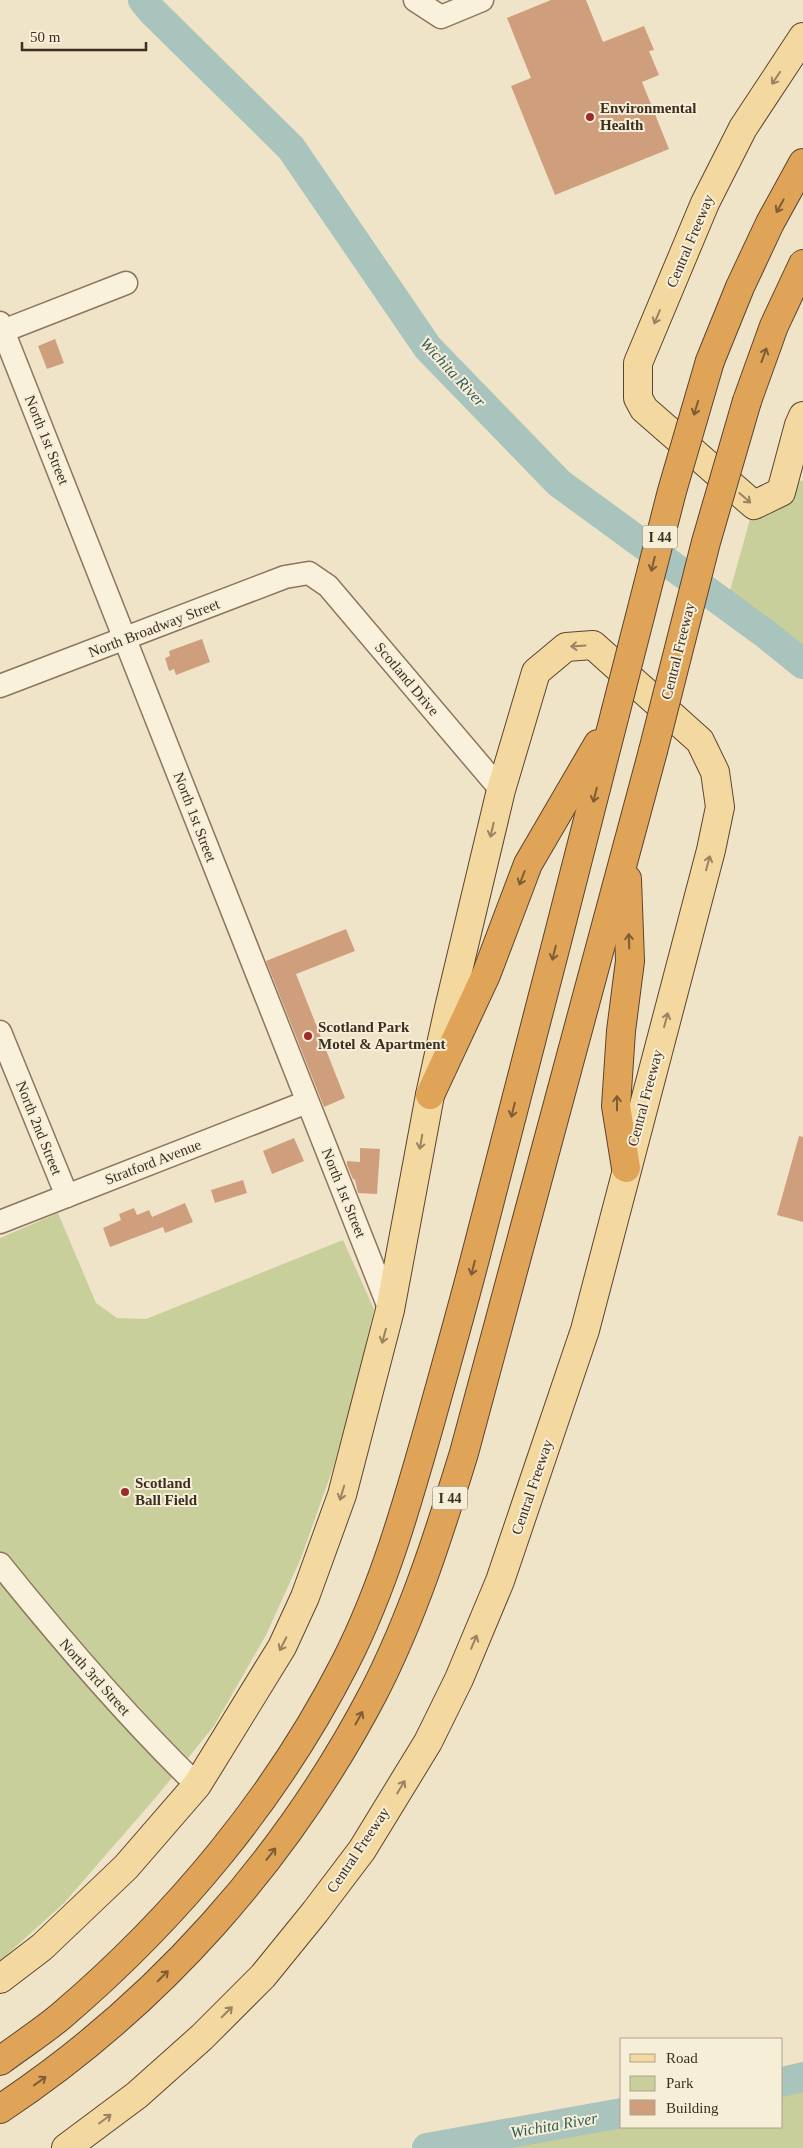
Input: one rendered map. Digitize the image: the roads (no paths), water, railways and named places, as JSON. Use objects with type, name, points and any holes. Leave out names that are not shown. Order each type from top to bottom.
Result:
[{"type":"highway","name":"I 44","points":[[0,2061],[59,2018],[126,1957],[165,1918],[228,1845],[264,1796],[316,1716],[347,1660],[380,1582],[400,1528],[466,1295],[672,491],[710,361],[744,279],[770,223],[803,163]]},
{"type":"highway","name":"Central Freeway","points":[[0,2109],[66,2062],[123,2016],[188,1952],[227,1907],[298,1817],[334,1763],[374,1691],[401,1633],[434,1549],[464,1453],[626,850],[706,542],[747,401],[774,326],[803,264]]},
{"type":"highway","points":[[430,1094],[486,975],[528,864],[616,714]]},
{"type":"highway","points":[[626,850],[630,961],[621,1031],[616,1106],[626,1168]]},
{"type":"main road","name":"Central Freeway","points":[[803,37],[743,128],[705,203],[638,362],[638,398],[644,409],[754,505],[781,492],[798,425],[803,416]]},
{"type":"main road","name":"Central Freeway","points":[[0,1979],[42,1947],[126,1867],[197,1785],[282,1647],[305,1597],[342,1495],[390,1310],[430,1094],[501,790],[536,672],[566,647],[593,646],[700,741],[715,772],[720,806],[711,850],[585,1330],[500,1581],[459,1679],[428,1742],[362,1850],[315,1912],[263,1976],[202,2037],[137,2095],[66,2148]]},
{"type":"street","points":[[415,0],[440,17],[482,0]]},
{"type":"street","points":[[1,327],[126,284]]},
{"type":"street","name":"North 1st Street","points":[[1,327],[390,1310]]},
{"type":"street","name":"North Broadway Street","points":[[0,686],[285,577],[310,573]]},
{"type":"street","name":"Scotland Drive","points":[[310,573],[328,586],[501,790]]},
{"type":"street","name":"North 2nd Street","points":[[0,1032],[67,1196]]},
{"type":"street","name":"Stratford Avenue","points":[[0,1222],[307,1102]]},
{"type":"street","name":"North 3rd Street","points":[[0,1564],[56,1633],[148,1738],[197,1785]]},
{"type":"waterway","name":"Wichita River","points":[[143,0],[291,148],[428,348],[559,483],[767,635],[803,664]]},
{"type":"waterway","name":"Wichita River","points":[[783,2082],[803,2077]]},
{"type":"waterway","name":"Wichita River","points":[[427,2148],[620,2113]]},
{"type":"place","name":"Environmental Health","points":[[590,117]]},
{"type":"place","name":"Scotland Park Motel & Apartment","points":[[308,1036]]},
{"type":"place","name":"Scotland Ball Field","points":[[125,1492]]}]
